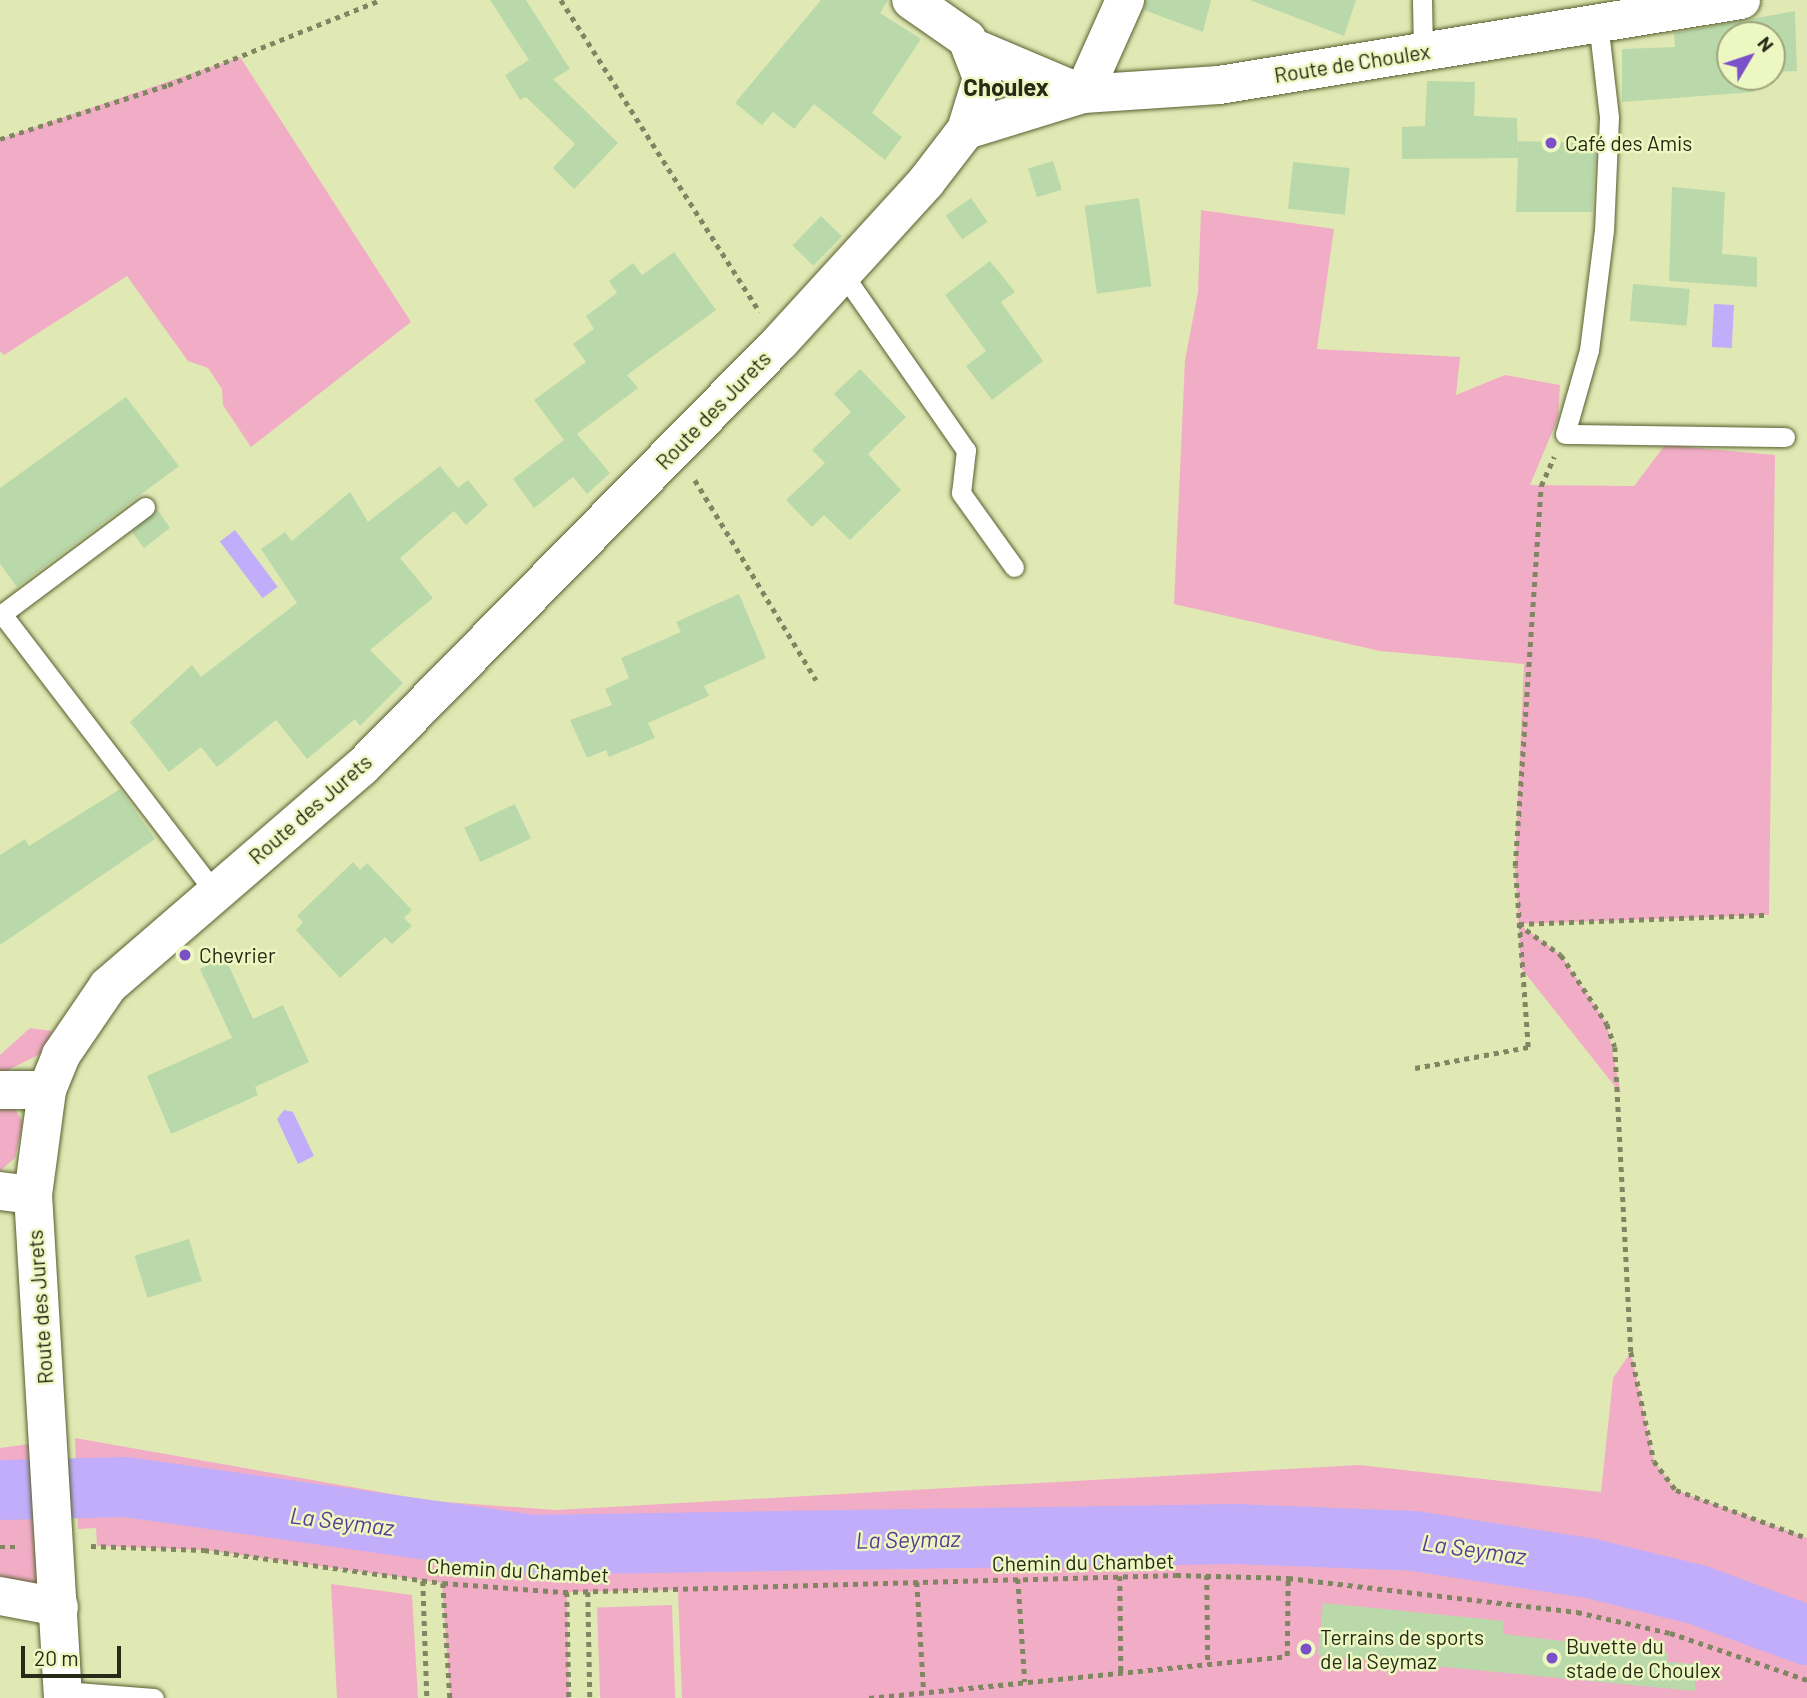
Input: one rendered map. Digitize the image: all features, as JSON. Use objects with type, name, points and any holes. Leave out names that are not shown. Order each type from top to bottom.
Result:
[{"type":"street","points":[[911,0],[978,63],[1083,94],[1125,0]]},
{"type":"street","name":"Route de Choulex","points":[[966,130],[997,125],[1083,94],[1219,85],[1598,22],[1667,5],[1741,0]]},
{"type":"street","name":"Route des Jurets","points":[[63,1695],[50,1436],[16,1193],[47,1090],[94,1002],[215,891],[362,767],[780,342],[843,274],[966,130],[978,63]]},
{"type":"street","points":[[0,1090],[47,1090]]},
{"type":"street","points":[[0,1597],[59,1607]]},
{"type":"lane","points":[[1422,0],[1423,51]]},
{"type":"lane","points":[[1598,22],[1609,117],[1604,230],[1589,350],[1565,434],[1785,437]]},
{"type":"lane","points":[[843,274],[966,450],[961,493],[1014,567]]},
{"type":"lane","points":[[145,507],[2,614],[215,891]]},
{"type":"lane","points":[[63,1695],[153,1698]]},
{"type":"path","points":[[0,139],[168,85],[381,0]]},
{"type":"path","points":[[561,0],[780,342]]},
{"type":"path","points":[[1415,1068],[1528,1047],[1518,924],[1525,663],[1541,486],[1565,434]]},
{"type":"path","points":[[675,450],[816,680]]},
{"type":"path","points":[[1518,924],[1769,915]]},
{"type":"path","points":[[1518,924],[1560,955],[1607,1024],[1615,1047],[1631,1352],[1654,1461],[1676,1490],[1807,1538]]},
{"type":"path","name":"Chemin du Chambet","points":[[56,1544],[204,1550],[423,1581],[567,1592],[1120,1576],[1288,1578],[1577,1612],[1670,1633],[1807,1680]]},
{"type":"path","points":[[1206,1575],[1208,1664]]},
{"type":"path","points":[[1120,1576],[1121,1673]]},
{"type":"path","points":[[869,1698],[1287,1656],[1288,1578]]},
{"type":"path","points":[[1018,1579],[1025,1682]]},
{"type":"path","points":[[423,1581],[427,1698]]},
{"type":"path","points":[[917,1582],[924,1692]]},
{"type":"path","points":[[443,1583],[450,1698]]},
{"type":"path","points":[[567,1592],[569,1698]]},
{"type":"path","points":[[588,1592],[590,1698]]},
{"type":"shaded area","points":[[240,57],[411,322],[251,447],[223,405],[222,389],[208,368],[188,361],[127,276],[4,355],[0,351],[0,139]]},
{"type":"shaded area","points":[[1201,210],[1334,229],[1317,349],[1460,357],[1456,395],[1505,375],[1560,385],[1558,418],[1530,485],[1634,486],[1665,445],[1775,455],[1769,915],[1519,924],[1561,955],[1607,1024],[1621,1094],[1521,968],[1515,866],[1524,664],[1380,651],[1174,604],[1185,360],[1198,292]]},
{"type":"shaded area","points":[[1714,304],[1734,305],[1732,348],[1712,347]]},
{"type":"shaded area","points":[[235,530],[278,587],[263,598],[220,541]]},
{"type":"shaded area","points":[[30,1028],[52,1031],[42,1053],[0,1074],[0,1055]]},
{"type":"shaded area","points":[[0,1105],[14,1108],[23,1122],[15,1158],[0,1171]]},
{"type":"shaded area","points":[[284,1110],[293,1112],[314,1156],[298,1164],[277,1119]]},
{"type":"shaded area","points":[[1631,1352],[1654,1461],[1676,1490],[1807,1538],[1807,1698],[682,1698],[678,1590],[567,1592],[569,1698],[450,1698],[442,1583],[204,1550],[97,1546],[96,1528],[78,1529],[75,1438],[431,1501],[556,1510],[1359,1465],[1601,1492],[1613,1378]]},
{"type":"shaded area","points":[[29,1444],[59,1607],[0,1596],[0,1448]]},
{"type":"shaded area","points":[[331,1584],[412,1595],[418,1698],[337,1698]]},
{"type":"shaded area","points":[[672,1605],[675,1698],[600,1698],[597,1608]]},
{"type":"building","points":[[490,0],[526,0],[570,69],[553,79],[618,143],[574,189],[553,168],[575,144],[526,97],[520,100],[505,75],[529,60]]},
{"type":"building","points":[[821,0],[888,0],[880,13],[921,39],[872,113],[902,137],[885,160],[814,104],[794,129],[773,112],[762,125],[735,103]]},
{"type":"building","points":[[1146,0],[1211,0],[1203,32],[1144,10]]},
{"type":"building","points":[[1250,0],[1356,0],[1344,36]]},
{"type":"building","points":[[1795,11],[1797,71],[1786,71],[1786,21],[1740,21]]},
{"type":"building","points":[[1716,25],[1716,91],[1754,92],[1622,102],[1622,49],[1675,47],[1674,33]]},
{"type":"building","points":[[1427,81],[1475,82],[1474,116],[1517,118],[1518,156],[1518,141],[1596,143],[1592,212],[1516,212],[1518,158],[1402,159],[1402,127],[1425,126]]},
{"type":"building","points":[[1053,161],[1062,190],[1037,197],[1028,169]]},
{"type":"building","points":[[1293,162],[1350,168],[1345,215],[1288,209]]},
{"type":"building","points":[[1672,187],[1725,192],[1722,254],[1757,257],[1757,287],[1669,281]]},
{"type":"building","points":[[971,198],[988,222],[962,240],[946,216]]},
{"type":"building","points":[[1139,198],[1151,286],[1097,294],[1085,206]]},
{"type":"building","points":[[821,216],[842,236],[813,266],[793,245]]},
{"type":"building","points":[[674,252],[716,310],[627,375],[638,388],[577,434],[610,473],[587,494],[573,477],[534,508],[513,479],[564,440],[534,400],[586,362],[573,344],[594,329],[586,316],[617,293],[609,281],[633,263],[642,275]]},
{"type":"building","points":[[990,261],[1015,292],[1001,302],[1043,361],[992,400],[966,366],[986,351],[945,295]]},
{"type":"building","points":[[1633,284],[1690,289],[1687,326],[1630,321]]},
{"type":"building","points":[[860,369],[906,417],[868,454],[901,490],[850,540],[824,515],[812,527],[786,500],[825,463],[812,450],[851,412],[834,394]]},
{"type":"building","points":[[126,397],[179,466],[17,587],[0,564],[0,488]]},
{"type":"building","points":[[440,466],[458,488],[468,480],[488,505],[466,525],[454,511],[400,558],[433,598],[370,650],[403,683],[360,726],[355,719],[307,759],[276,720],[217,767],[201,747],[169,772],[130,722],[192,665],[201,677],[297,603],[261,549],[285,532],[292,541],[350,492],[368,522]]},
{"type":"building","points":[[157,509],[170,528],[144,548],[132,532]]},
{"type":"building","points":[[739,594],[766,658],[704,686],[709,696],[648,723],[655,738],[609,757],[606,750],[587,758],[570,720],[612,705],[605,689],[629,678],[621,658],[681,632],[676,622]]},
{"type":"building","points":[[120,789],[155,839],[0,945],[0,855],[25,839],[29,846]]},
{"type":"building","points":[[515,804],[531,838],[480,862],[464,828]]},
{"type":"building","points":[[353,862],[360,870],[367,863],[412,910],[404,918],[412,926],[392,944],[385,937],[340,978],[296,930],[303,922],[297,916]]},
{"type":"building","points":[[225,957],[253,1019],[283,1005],[309,1062],[255,1087],[258,1095],[171,1134],[147,1076],[232,1038],[200,969]]},
{"type":"building","points":[[189,1239],[202,1281],[147,1298],[134,1256]]},
{"type":"building","points":[[1323,1603],[1504,1621],[1503,1634],[1668,1653],[1668,1662],[1696,1664],[1695,1691],[1318,1655]]},
{"type":"waterway","name":"La Seymaz","points":[[0,1490],[126,1487],[531,1545],[1235,1534],[1414,1541],[1589,1568],[1698,1595],[1807,1635]]},
{"type":"place","name":"Café des Amis","points":[[1551,143]]},
{"type":"place","name":"Chevrier","points":[[185,955]]},
{"type":"place","name":"Terrains de sports de la Seymaz","points":[[1306,1649]]},
{"type":"place","name":"Buvette du stade de Choulex","points":[[1552,1658]]},
{"type":"district","name":"Choulex","points":[[1006,87]]}]
